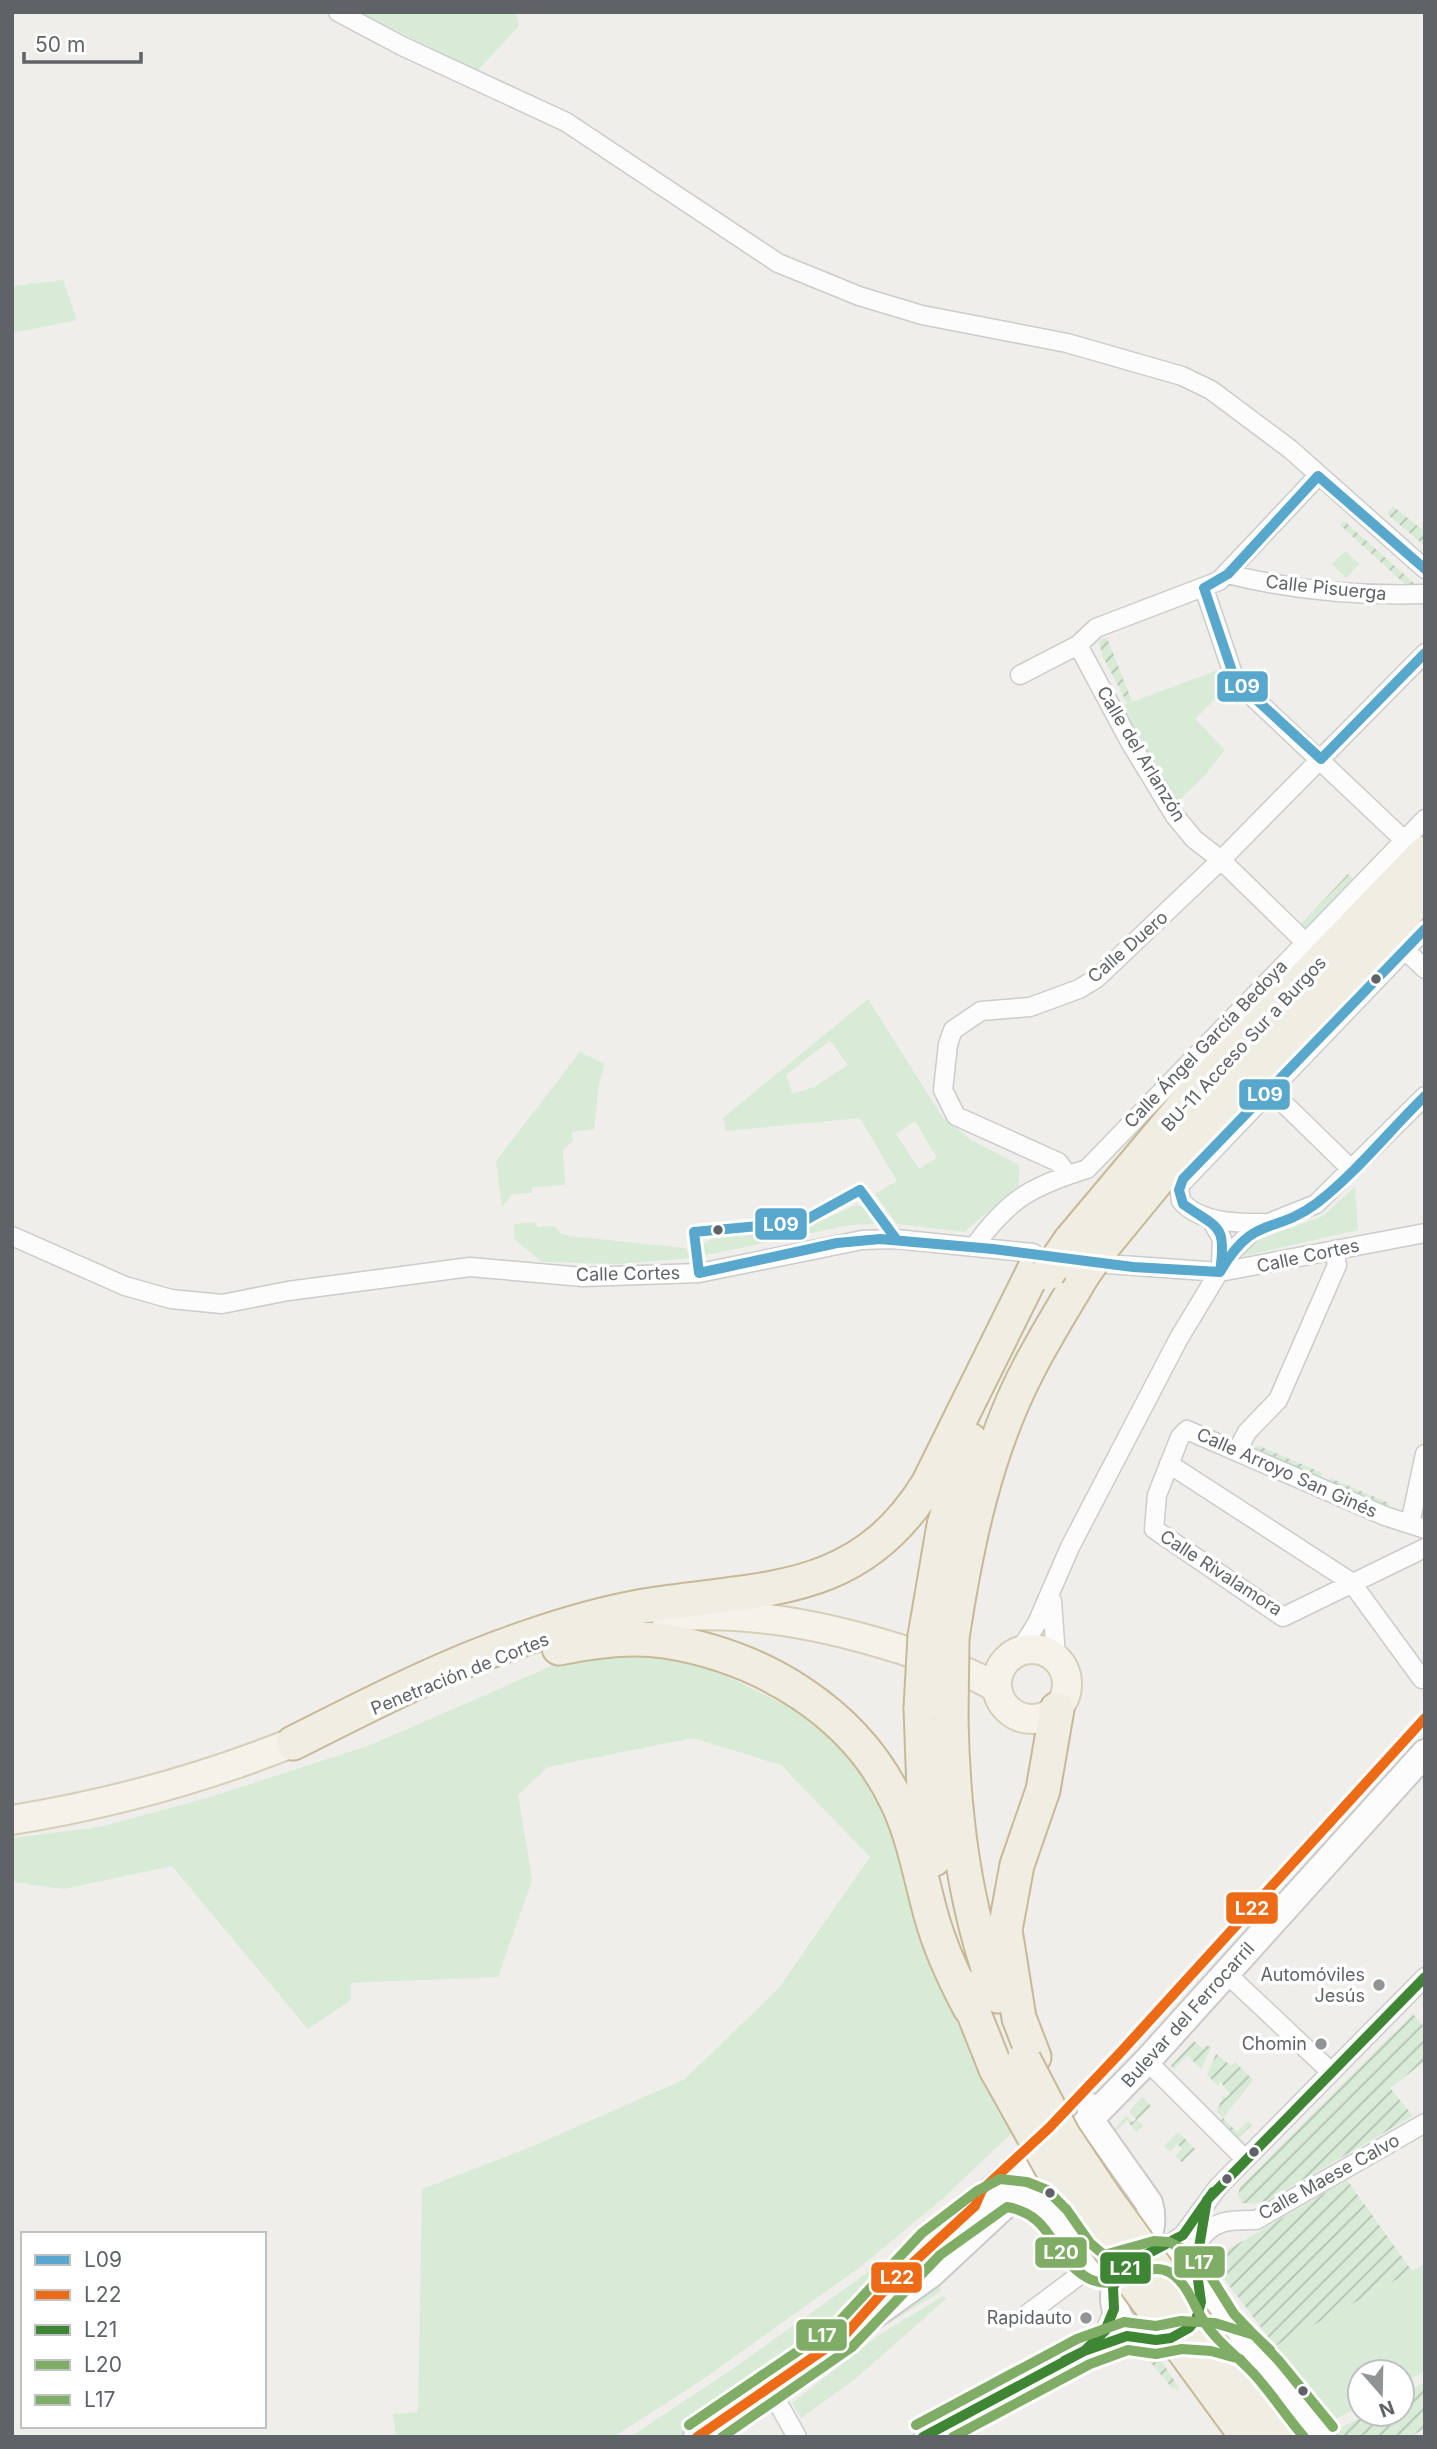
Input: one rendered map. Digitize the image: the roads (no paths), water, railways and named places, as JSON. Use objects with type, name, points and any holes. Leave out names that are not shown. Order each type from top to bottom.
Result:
[{"type":"highway","name":"BU-11 Acceso Sur a Burgos","points":[[936,1713],[945,1647],[976,1510],[993,1455],[1028,1369],[1066,1258],[1154,1119],[1194,1079],[1288,996],[1414,846]]},
{"type":"highway","name":"BU-11 Acceso Sur a Burgos","points":[[1066,1258],[1187,1144],[1425,892]]},
{"type":"highway","points":[[293,1743],[423,1678],[527,1637],[641,1607],[745,1594],[802,1582],[851,1563],[869,1552],[914,1508],[1066,1258]]},
{"type":"highway","points":[[293,1743],[548,1650],[596,1641],[662,1641],[741,1661],[784,1682],[822,1707],[845,1727],[876,1762],[900,1807],[943,1951],[970,2008],[1066,2116],[1109,2186],[1118,2215],[1278,2437]]},
{"type":"highway","points":[[1018,2062],[1019,2018],[1005,1930],[1017,1865],[1043,1790],[1057,1709]]},
{"type":"highway","points":[[936,1713],[929,1834],[956,1962],[970,2008]]},
{"type":"highway","points":[[936,1713],[961,1856],[987,1967],[1055,2174],[1247,2437]]},
{"type":"main road","name":"Penetración de Cortes","points":[[12,1820],[135,1795],[218,1771],[293,1743],[539,1640],[633,1620],[722,1614],[805,1623],[845,1632],[945,1647],[1006,1668]]},
{"type":"main road","points":[[1039,1649],[1056,1657],[1067,1677],[1064,1700],[1057,1709],[1048,1716],[1026,1719],[1006,1708],[1006,1668],[1039,1649]]},
{"type":"main road","name":"Bulevar del Ferrocarril","points":[[844,2336],[931,2244],[1049,2139],[1425,1730]]},
{"type":"main road","name":"Bulevar del Ferrocarril","points":[[697,2437],[770,2389],[931,2274],[1017,2194],[1152,2066],[1226,1973],[1425,1753]]},
{"type":"main road","name":"Bulevar del Ferrocarril","points":[[1091,2121],[1088,2112],[1096,2099],[1175,2014],[1178,2001]]},
{"type":"main road","points":[[1091,2121],[1149,2203],[1151,2230],[1137,2259],[1113,2287],[1114,2309],[1125,2326],[1136,2335],[1156,2340],[1181,2335],[1213,2337],[1247,2347]]},
{"type":"main road","points":[[931,2244],[950,2235],[995,2196],[1005,2192],[1043,2202],[1093,2265],[1110,2269],[1137,2259],[1175,2259],[1198,2284],[1218,2317],[1247,2347],[1321,2435]]},
{"type":"main road","points":[[1181,2335],[1199,2311],[1198,2284]]},
{"type":"street","points":[[338,12],[402,46],[566,122],[778,263],[859,296],[922,315],[1067,342],[1182,376],[1211,390],[1290,449],[1425,569]]},
{"type":"street","points":[[1020,674],[1079,645],[1096,628],[1204,588],[1227,574],[1318,476]]},
{"type":"street","name":"Calle Pisuerga","points":[[1227,574],[1263,583],[1347,592],[1425,594]]},
{"type":"street","points":[[1204,588],[1235,680],[1414,846]]},
{"type":"street","name":"Calle del Arlanzón","points":[[1079,645],[1130,742],[1174,813],[1194,839],[1221,860],[1305,942]]},
{"type":"street","name":"Calle Duero","points":[[1068,1175],[1058,1162],[956,1116],[943,1090],[949,1037],[962,1023],[981,1011],[1030,1007],[1079,989],[1097,978],[1221,860],[1425,653]]},
{"type":"street","name":"Calle Ángel García Bedoya","points":[[974,1247],[1007,1205],[1029,1189],[1087,1169],[1305,942],[1414,846],[1425,819]]},
{"type":"street","points":[[1266,1223],[1240,1223],[1210,1218],[1186,1207],[1179,1195],[1179,1186],[1425,929]]},
{"type":"street","points":[[1405,950],[1425,969]]},
{"type":"street","points":[[1270,1090],[1351,1169]]},
{"type":"street","points":[[1006,1668],[1052,1594],[1070,1547],[1179,1338],[1240,1240],[1266,1223],[1316,1204],[1425,1096]]},
{"type":"street","points":[[1210,1218],[1222,1239],[1220,1272]]},
{"type":"street","name":"Calle Cortes","points":[[12,1236],[125,1286],[171,1299],[222,1304],[331,1285],[470,1267],[583,1278],[699,1273],[862,1240],[896,1239],[1220,1272],[1425,1233]]},
{"type":"street","points":[[1237,1451],[1247,1432],[1278,1400],[1337,1265],[1334,1250]]},
{"type":"street","name":"Calle Arroyo San Ginés","points":[[1169,1464],[1180,1437],[1188,1430],[1385,1517],[1418,1527]]},
{"type":"street","points":[[1418,1527],[1425,1454]]},
{"type":"street","points":[[1169,1464],[1351,1582],[1422,1679]]},
{"type":"street","name":"Calle Rivalamora","points":[[1169,1464],[1157,1496],[1154,1530],[1283,1617],[1425,1548]]},
{"type":"street","points":[[1052,1594],[1051,1624],[1056,1657]]},
{"type":"street","points":[[1226,1973],[1331,2072]]},
{"type":"street","points":[[1137,2259],[1183,2235],[1207,2200],[1245,2159],[1425,1977]]},
{"type":"street","points":[[1152,2066],[1245,2159]]},
{"type":"street","name":"Calle Maese Calvo","points":[[1198,2242],[1212,2225],[1231,2220],[1256,2220],[1425,2123]]},
{"type":"street","points":[[1198,2284],[1198,2242],[1207,2200]]},
{"type":"street","points":[[1026,2315],[1093,2265]]},
{"type":"street","points":[[1084,2351],[1105,2331],[1114,2309]]},
{"type":"street","points":[[923,2437],[1084,2351],[1136,2335]]},
{"type":"street","points":[[770,2389],[797,2437]]},
{"type":"place","name":"Automóviles Jesús","points":[[1379,1985]]},
{"type":"place","name":"Chomin","points":[[1321,2044]]},
{"type":"place","name":"Rapidauto","points":[[1086,2318]]}]
